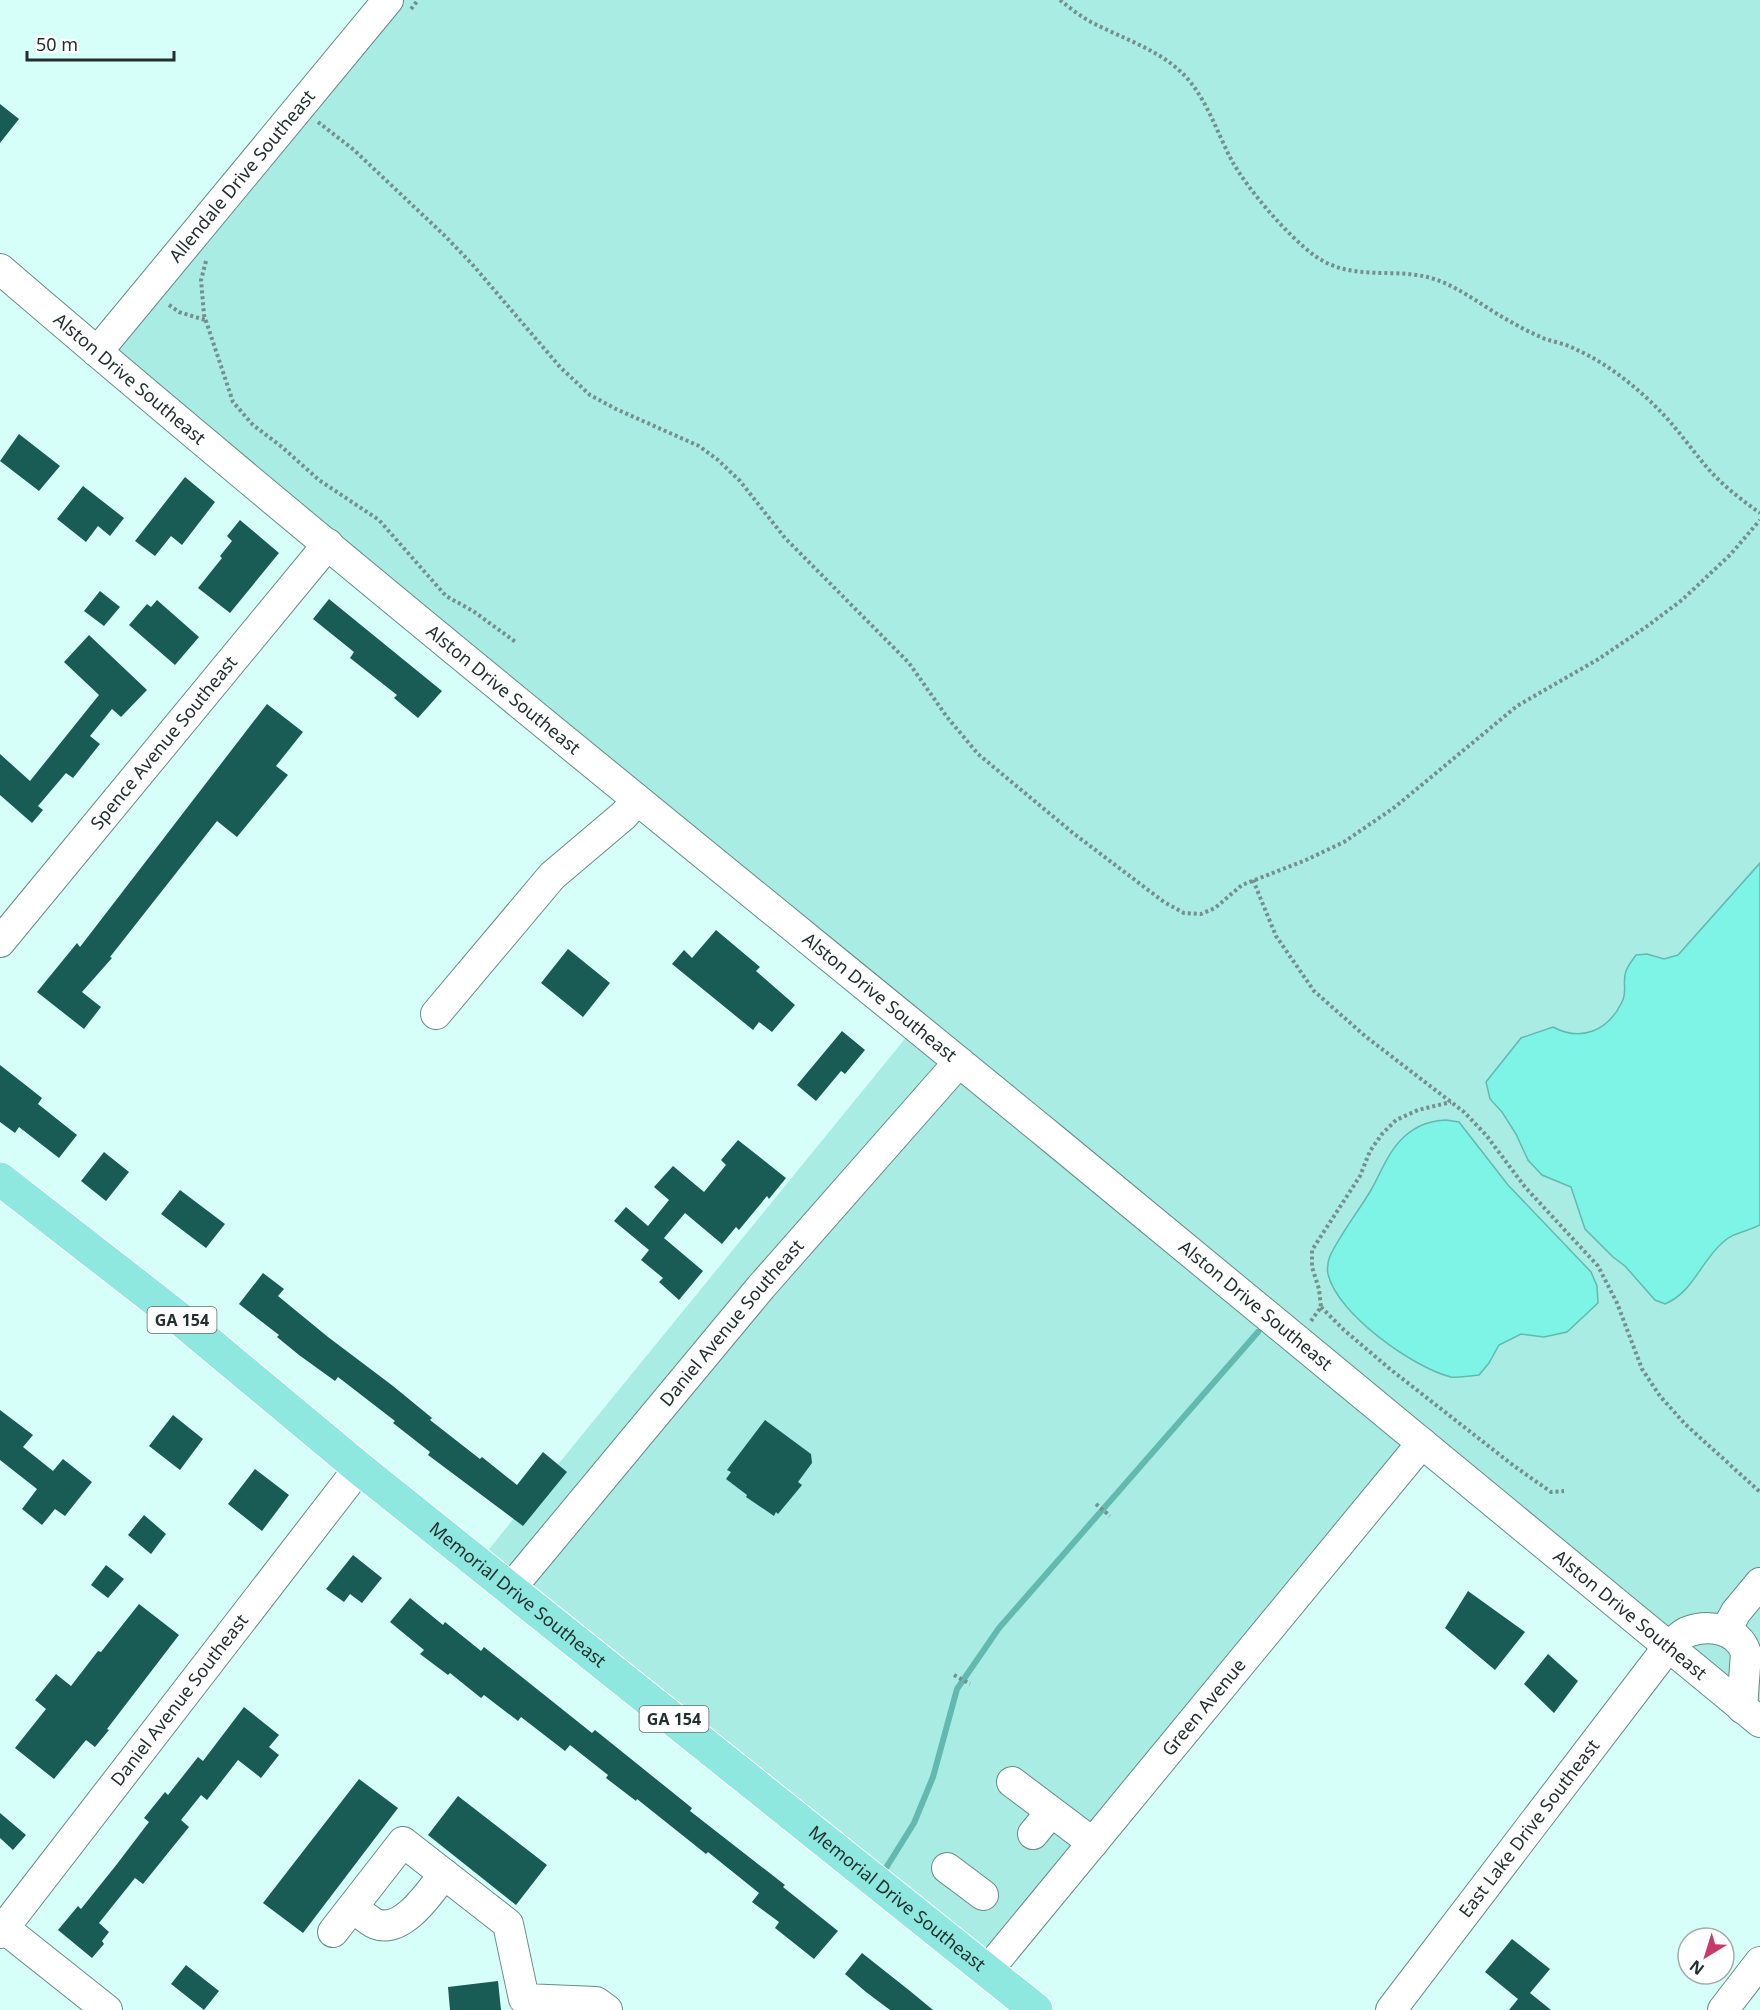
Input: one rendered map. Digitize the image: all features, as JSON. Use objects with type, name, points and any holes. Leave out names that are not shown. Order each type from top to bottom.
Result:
[{"type":"main road","name":"Memorial Drive Southeast","points":[[0,1179],[185,1323],[359,1468],[1036,2010]]},
{"type":"street","name":"Allendale Drive Southeast","points":[[97,352],[396,9]]},
{"type":"street","name":"Alston Drive Southeast","points":[[0,269],[637,800],[1297,1338],[1751,1715]]},
{"type":"street","name":"Spence Avenue Southeast","points":[[0,942],[328,544]]},
{"type":"street","points":[[436,1014],[552,876],[624,815],[637,800]]},
{"type":"street","name":"Daniel Avenue Southeast","points":[[511,1588],[761,1287],[959,1062]]},
{"type":"street","name":"Green Avenue","points":[[988,1970],[1422,1443]]},
{"type":"street","name":"Daniel Avenue Southeast","points":[[1,1929],[359,1468]]},
{"type":"street","points":[[1751,1715],[1746,1653],[1736,1612],[1760,1583]]},
{"type":"street","points":[[1668,1647],[1685,1633],[1709,1628],[1743,1635]]},
{"type":"street","name":"East Lake Drive Southeast","points":[[1391,2010],[1668,1647]]},
{"type":"street","points":[[1012,1782],[1042,1823],[1093,1843]]},
{"type":"street","points":[[333,1932],[404,1842],[508,1924],[524,1999],[596,2002],[607,2010]]},
{"type":"street","points":[[947,1868],[983,1895]]},
{"type":"street","points":[[353,1907],[375,1924],[390,1925],[403,1920],[412,1913],[444,1874]]},
{"type":"street","points":[[1,1929],[107,2010]]},
{"type":"street","points":[[1723,2010],[1760,1962]]},
{"type":"path","points":[[396,9],[418,0]]},
{"type":"path","points":[[1060,0],[1090,22],[1147,49],[1179,71],[1195,89],[1232,162],[1254,193],[1288,230],[1318,257],[1336,267],[1360,273],[1402,274],[1433,279],[1459,291],[1511,322],[1544,338],[1575,348],[1608,367],[1662,413],[1712,473],[1739,498],[1760,513]]},
{"type":"path","points":[[310,131],[325,113]]},
{"type":"path","points":[[317,122],[354,150],[444,235],[472,264],[560,367],[590,395],[699,446],[740,481],[785,538],[909,663],[947,717],[978,754],[1073,833],[1164,902],[1184,913],[1201,914],[1215,908],[1242,885],[1306,860],[1344,842],[1395,807],[1517,706],[1597,660],[1682,600],[1730,555],[1760,520]]},
{"type":"path","points":[[208,256],[201,280],[205,320],[233,402],[253,425],[319,480],[379,520],[446,596],[473,611],[517,643]]},
{"type":"path","points":[[169,305],[179,312],[205,320]]},
{"type":"path","points":[[1253,880],[1276,936],[1314,991],[1365,1036],[1452,1102],[1486,1135],[1525,1186],[1598,1266],[1608,1281],[1642,1369],[1660,1396],[1685,1424],[1760,1492]]},
{"type":"path","points":[[1452,1102],[1406,1114],[1396,1120],[1382,1134],[1371,1151],[1360,1176],[1312,1250],[1312,1267],[1319,1289],[1321,1307],[1390,1369],[1514,1466],[1551,1492],[1564,1491]]},
{"type":"path","points":[[1297,1338],[1321,1307]]},
{"type":"path","points":[[1096,1504],[1110,1516]]},
{"type":"path","points":[[954,1674],[970,1684]]},
{"type":"shaded area","points":[[385,0],[1760,0],[1760,1719],[98,344]]},
{"type":"shaded area","points":[[1760,863],[1760,1225],[1726,1239],[1714,1251],[1690,1285],[1675,1299],[1665,1304],[1655,1300],[1625,1266],[1585,1229],[1571,1187],[1542,1175],[1528,1160],[1516,1134],[1502,1112],[1490,1099],[1486,1082],[1521,1038],[1553,1027],[1574,1034],[1593,1031],[1601,1027],[1616,1012],[1622,1002],[1626,972],[1636,955],[1647,954],[1664,959],[1678,955]]},
{"type":"shaded area","points":[[917,1024],[1434,1454],[970,1970],[472,1570]]},
{"type":"shaded area","points":[[1446,1120],[1459,1122],[1508,1185],[1591,1272],[1597,1286],[1598,1303],[1567,1332],[1544,1337],[1521,1334],[1499,1345],[1479,1375],[1461,1377],[1451,1377],[1435,1372],[1417,1363],[1379,1337],[1346,1306],[1334,1290],[1328,1272],[1329,1258],[1334,1247],[1371,1190],[1394,1148],[1419,1126]]},
{"type":"building","points":[[0,104],[19,119],[0,143]]},
{"type":"building","points":[[19,434],[60,466],[39,491],[0,461]]},
{"type":"building","points":[[185,477],[215,502],[182,545],[171,536],[155,556],[135,541]]},
{"type":"building","points":[[83,486],[124,518],[110,536],[98,526],[86,542],[57,519]]},
{"type":"building","points":[[240,520],[279,553],[230,613],[198,588],[222,558],[220,556],[232,541],[227,536]]},
{"type":"building","points":[[100,591],[120,607],[104,626],[84,611]]},
{"type":"building","points":[[329,599],[442,691],[418,718],[394,698],[397,695],[350,658],[354,652],[313,619]]},
{"type":"building","points":[[157,600],[199,637],[175,665],[129,625],[147,604],[151,607]]},
{"type":"building","points":[[89,635],[147,690],[121,717],[112,709],[90,736],[100,744],[73,778],[66,773],[38,806],[43,810],[32,823],[0,795],[0,754],[30,781],[99,695],[64,662]]},
{"type":"building","points":[[267,704],[303,732],[276,766],[288,775],[237,837],[217,821],[110,957],[112,958],[82,992],[101,1007],[84,1029],[37,992],[77,943],[80,947]]},
{"type":"building","points":[[716,930],[760,967],[756,971],[795,1005],[772,1032],[759,1022],[753,1030],[672,964],[684,950],[692,958]]},
{"type":"building","points":[[568,949],[610,983],[583,1017],[541,983]]},
{"type":"building","points":[[842,1031],[865,1050],[845,1074],[841,1071],[816,1101],[797,1085]]},
{"type":"building","points":[[0,1065],[42,1098],[38,1104],[77,1135],[59,1158],[19,1127],[15,1133],[0,1122]]},
{"type":"building","points":[[738,1140],[786,1178],[769,1199],[767,1196],[739,1230],[736,1227],[722,1244],[685,1213],[664,1238],[703,1271],[679,1300],[659,1282],[663,1278],[641,1260],[649,1250],[614,1221],[626,1207],[648,1226],[669,1200],[654,1187],[673,1166],[704,1192],[726,1165],[721,1160]]},
{"type":"building","points":[[104,1152],[129,1172],[106,1201],[81,1181]]},
{"type":"building","points":[[180,1190],[225,1224],[206,1248],[161,1214]]},
{"type":"building","points":[[263,1273],[284,1289],[278,1296],[393,1386],[432,1418],[430,1420],[517,1485],[543,1452],[567,1472],[523,1526],[428,1455],[430,1452],[393,1423],[395,1421],[338,1377],[335,1381],[299,1355],[277,1337],[279,1335],[239,1304]]},
{"type":"building","points":[[0,1410],[33,1435],[23,1447],[53,1471],[63,1459],[92,1482],[65,1516],[55,1509],[42,1525],[22,1509],[37,1489],[0,1460]]},
{"type":"building","points":[[173,1415],[203,1439],[180,1470],[149,1446]]},
{"type":"building","points":[[765,1420],[811,1454],[812,1463],[798,1482],[802,1485],[774,1516],[746,1497],[747,1495],[726,1479],[731,1472],[727,1470]]},
{"type":"building","points":[[255,1469],[289,1495],[262,1531],[228,1504]]},
{"type":"building","points":[[144,1515],[166,1534],[151,1554],[128,1535]]},
{"type":"building","points":[[353,1555],[382,1578],[362,1603],[350,1594],[344,1602],[326,1589]]},
{"type":"building","points":[[106,1565],[124,1579],[108,1598],[91,1585]]},
{"type":"building","points":[[1468,1591],[1525,1632],[1495,1670],[1445,1628]]},
{"type":"building","points":[[410,1598],[443,1625],[445,1622],[481,1651],[484,1647],[592,1733],[595,1730],[692,1808],[690,1811],[785,1885],[783,1887],[838,1931],[814,1959],[775,1928],[779,1922],[752,1902],[759,1893],[708,1852],[706,1854],[637,1799],[636,1801],[606,1778],[608,1775],[570,1745],[565,1751],[521,1717],[518,1721],[484,1695],[481,1698],[450,1673],[448,1675],[420,1654],[424,1650],[390,1622]]},
{"type":"building","points":[[139,1604],[179,1635],[95,1747],[86,1740],[54,1779],[15,1748],[46,1709],[35,1700],[56,1674],[71,1686]]},
{"type":"building","points":[[1548,1654],[1578,1681],[1554,1713],[1524,1684]]},
{"type":"building","points":[[244,1707],[279,1735],[269,1747],[279,1755],[261,1778],[238,1760],[207,1800],[201,1795],[181,1820],[189,1827],[143,1884],[135,1878],[99,1923],[109,1932],[102,1941],[104,1944],[92,1958],[58,1930],[78,1906],[81,1909],[117,1864],[149,1822],[144,1818],[165,1792],[168,1795],[198,1757],[203,1761]]},
{"type":"building","points":[[359,1779],[398,1808],[303,1933],[263,1903]]},
{"type":"building","points":[[458,1796],[547,1865],[516,1905],[428,1835]]},
{"type":"building","points":[[0,1813],[26,1835],[13,1850],[0,1838]]},
{"type":"building","points":[[1512,1939],[1550,1969],[1530,1993],[1551,2010],[1509,2010],[1518,1999],[1485,1972]]},
{"type":"building","points":[[862,1953],[933,2010],[890,2010],[866,1992],[845,1974]]},
{"type":"building","points":[[186,1965],[219,1991],[204,2010],[171,1984]]},
{"type":"building","points":[[498,1981],[501,2010],[450,2010],[448,1987]]},
{"type":"waterway","points":[[886,1868],[914,1823],[933,1777],[957,1689],[999,1628],[1258,1332]]}]
